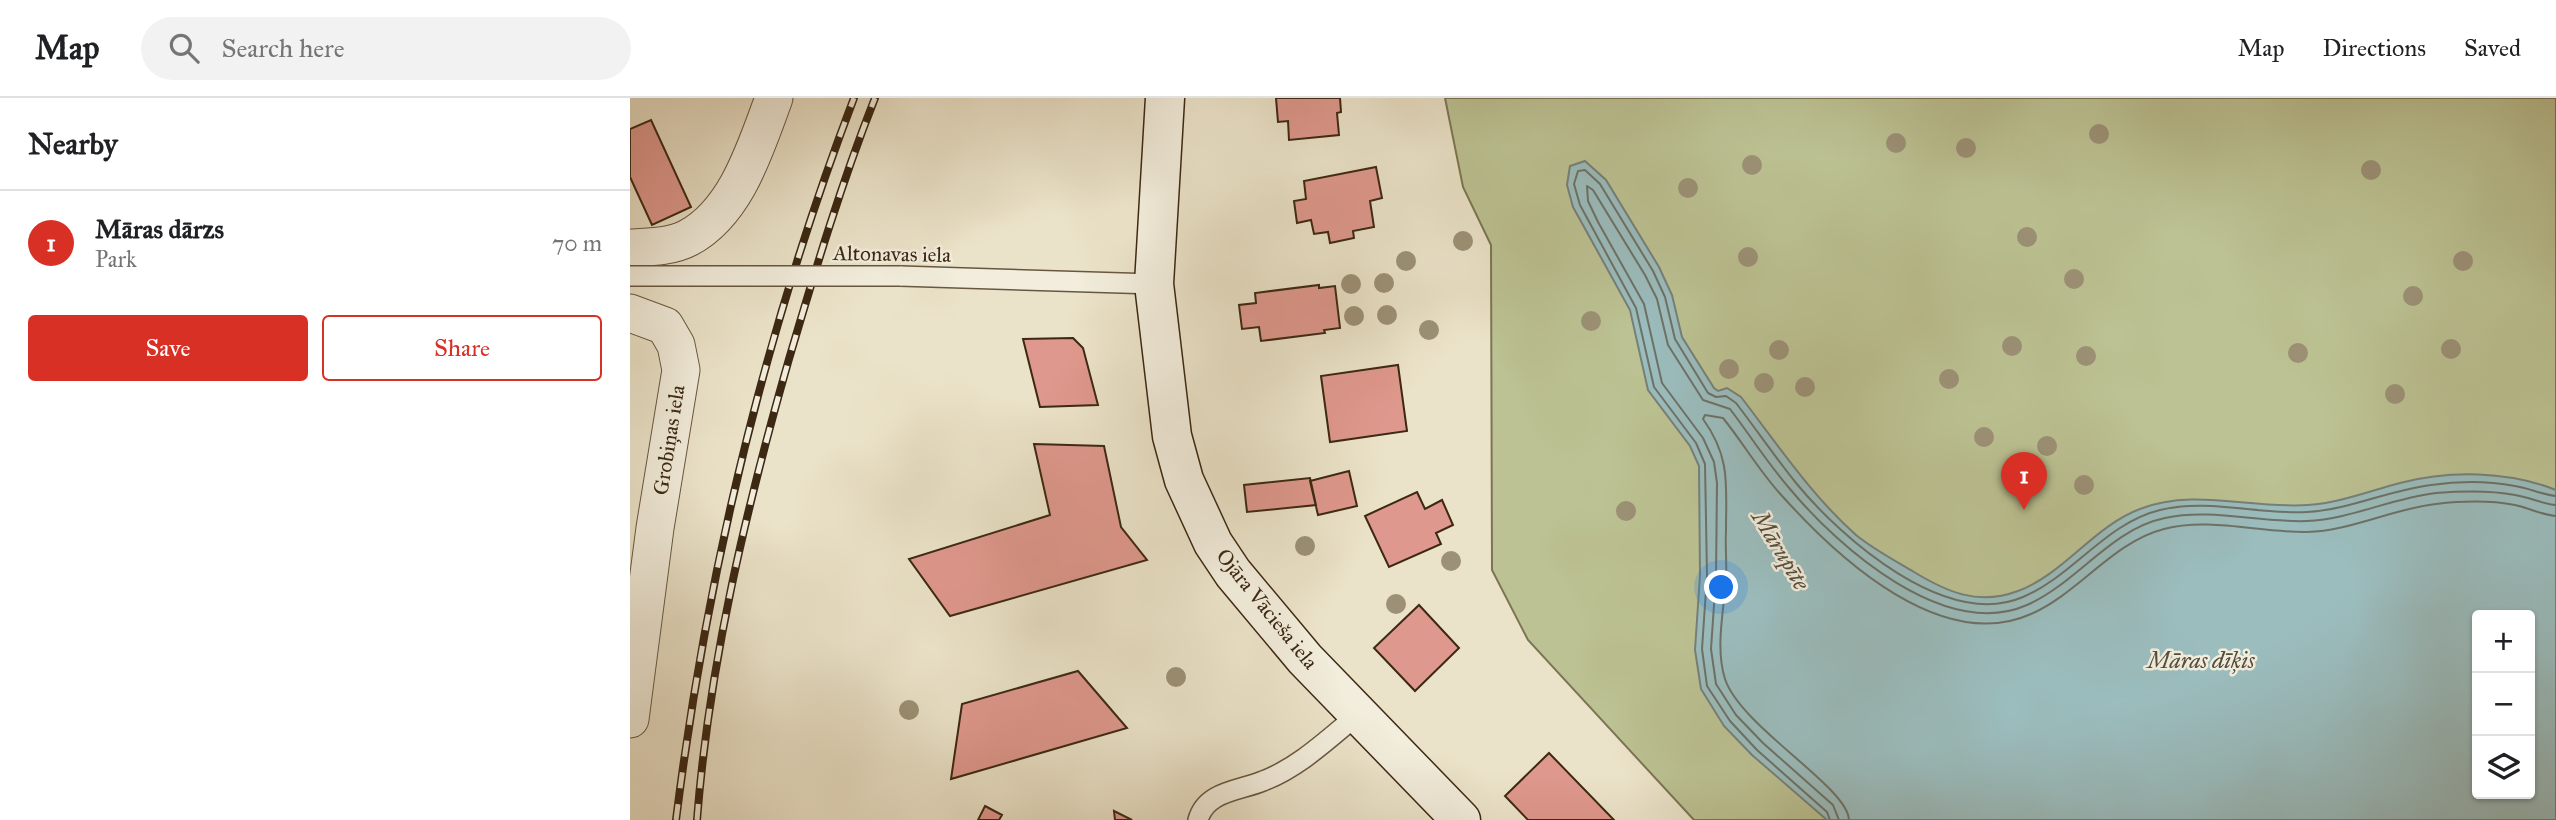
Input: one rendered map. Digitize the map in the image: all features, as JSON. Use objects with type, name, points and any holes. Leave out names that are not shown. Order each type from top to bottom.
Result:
[{"type":"street","points":[[630,248],[658,246],[688,238],[718,215],[743,174],[774,98]]},
{"type":"street","name":"Ojāra Vācieša iela","points":[[1165,98],[1154,284],[1172,436],[1184,480],[1198,513],[1233,573],[1306,659],[1461,820]]},
{"type":"street","name":"Grobiņas iela","points":[[630,313],[665,326],[676,345],[681,370],[655,528],[630,719]]},
{"type":"lane","name":"Altonavas iela","points":[[630,276],[901,276],[1154,284]]},
{"type":"lane","points":[[1198,820],[1201,808],[1210,800],[1266,780],[1313,752],[1360,713]]},
{"type":"green space","points":[[1445,98],[2556,98],[2556,820],[1694,820],[1528,640],[1492,570],[1491,245],[1463,187]]},
{"type":"water","name":"Māras dīķis","points":[[1585,161],[1606,180],[1659,267],[1672,295],[1682,337],[1714,388],[1718,391],[1727,388],[1741,397],[1840,520],[1869,545],[1891,559],[1926,579],[1963,595],[1990,597],[2018,591],[2050,573],[2123,517],[2160,503],[2202,500],[2287,505],[2320,504],[2400,483],[2459,474],[2518,479],[2556,490],[2556,820],[1827,820],[1752,755],[1724,726],[1701,689],[1695,650],[1700,575],[1699,466],[1690,446],[1648,390],[1630,310],[1573,207],[1567,185],[1570,166]]},
{"type":"building","points":[[1276,98],[1340,98],[1341,112],[1337,113],[1339,135],[1289,140],[1288,121],[1278,122]]},
{"type":"building","points":[[651,120],[691,207],[652,225],[630,177],[630,129]]},
{"type":"building","points":[[1376,167],[1382,198],[1370,201],[1374,227],[1353,231],[1354,238],[1330,243],[1328,232],[1314,234],[1311,220],[1297,223],[1294,201],[1306,199],[1304,181]]},
{"type":"building","points":[[1319,285],[1319,288],[1335,286],[1340,328],[1324,330],[1325,333],[1261,341],[1259,327],[1242,329],[1239,305],[1256,303],[1255,293]]},
{"type":"building","points":[[1073,338],[1083,348],[1098,405],[1040,407],[1023,339]]},
{"type":"building","points":[[1398,365],[1407,431],[1330,442],[1321,376]]},
{"type":"building","points":[[1034,444],[1104,446],[1121,527],[1147,560],[950,616],[909,559],[1050,515]]},
{"type":"building","points":[[1349,471],[1357,506],[1318,515],[1310,481]]},
{"type":"building","points":[[1310,478],[1316,505],[1247,512],[1244,485]]},
{"type":"building","points":[[1417,492],[1425,509],[1442,500],[1453,525],[1436,533],[1441,544],[1389,567],[1365,516]]},
{"type":"building","points":[[1419,605],[1459,648],[1415,691],[1374,648]]},
{"type":"building","points":[[1078,671],[1127,728],[951,779],[962,704]]},
{"type":"building","points":[[1549,753],[1614,820],[1528,820],[1505,796]]},
{"type":"building","points":[[985,806],[1002,815],[999,820],[978,820]]},
{"type":"building","points":[[1114,811],[1132,820],[1115,820]]},
{"type":"railway","points":[[676,820],[704,635],[743,453],[793,274],[854,98]]},
{"type":"railway","points":[[697,820],[710,703],[720,645],[758,472],[819,260],[875,98]]},
{"type":"place","name":"Māras dārzs","points":[[2024,510]]},
{"type":"water label","name":"Mārupīte","points":[[1781,550]]}]
